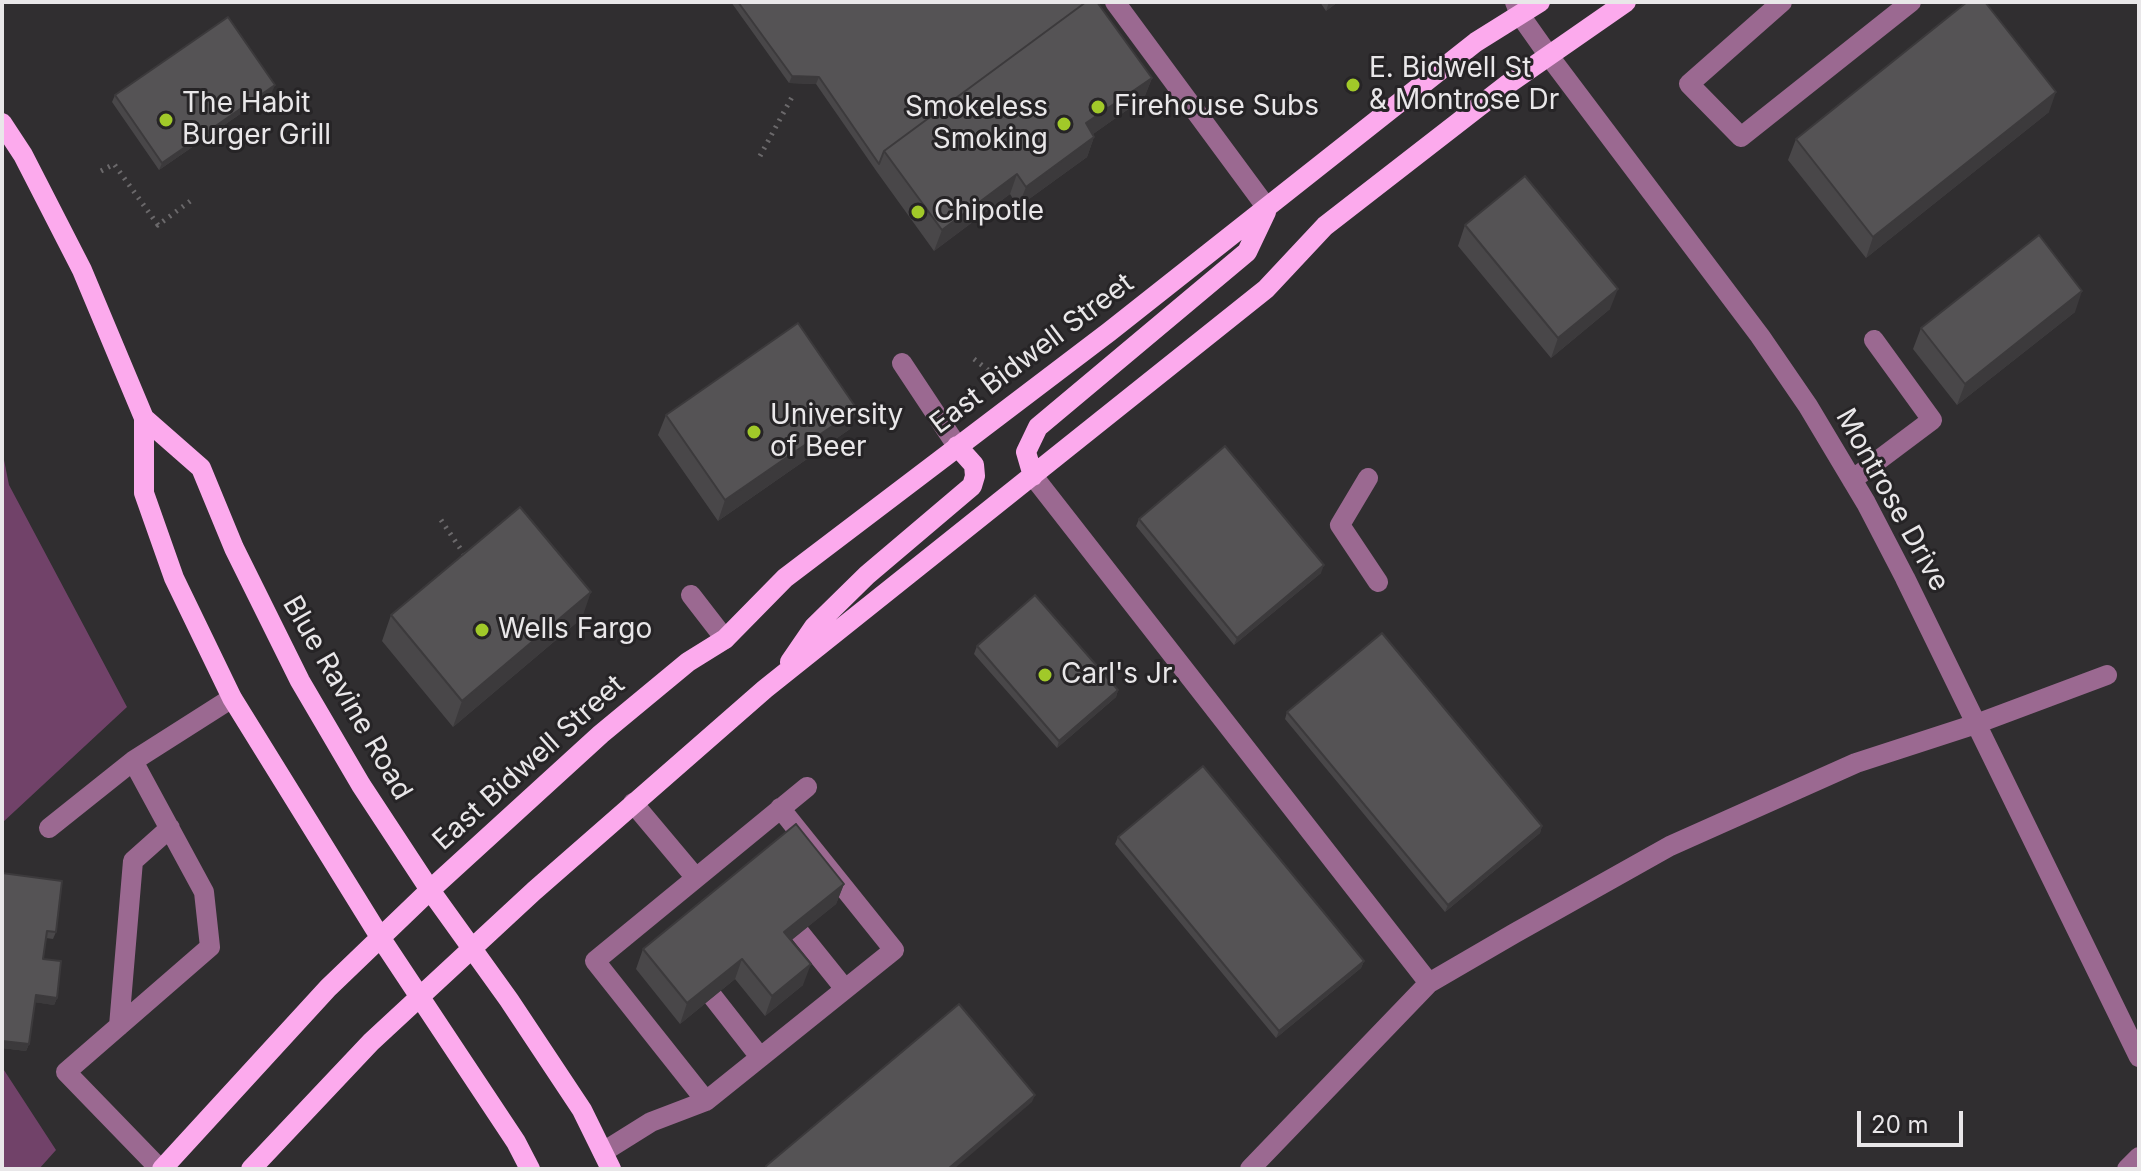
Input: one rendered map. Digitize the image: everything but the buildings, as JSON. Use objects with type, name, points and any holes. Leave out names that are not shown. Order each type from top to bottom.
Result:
[{"type":"main road","name":"East Bidwell Street","points":[[161,1169],[273,1045],[380,937],[601,734],[688,662],[725,639],[785,578],[1267,208],[1518,9],[1540,2]]},
{"type":"main road","points":[[251,1169],[371,1042],[534,891],[778,679],[1266,289],[1325,226],[1508,84],[1626,2]]},
{"type":"main road","name":"Blue Ravine Road","points":[[2,123],[23,155],[82,270],[144,418],[144,493],[174,578],[232,698],[380,937],[516,1142],[530,1169]]},
{"type":"main road","points":[[1033,476],[1026,452],[1038,427],[1247,252],[1267,208]]},
{"type":"main road","name":"Blue Ravine Road","points":[[144,418],[201,468],[234,548],[300,681],[361,785],[430,890],[582,1110],[607,1161]]},
{"type":"main road","points":[[778,679],[814,627],[867,575],[972,486],[974,465],[957,446]]},
{"type":"street","points":[[1115,2],[1267,208]]},
{"type":"street","name":"Montrose Drive","points":[[1502,2],[1518,9],[1549,56],[1760,336],[1808,406],[1905,578],[2139,1057]]},
{"type":"street","points":[[1782,2],[1689,84],[1741,137],[1911,2]]},
{"type":"street","points":[[1852,480],[1932,420],[1874,340]]},
{"type":"street","points":[[902,363],[957,446]]},
{"type":"street","points":[[1033,476],[1429,983]]},
{"type":"street","points":[[1368,478],[1340,525],[1378,582]]},
{"type":"street","points":[[691,595],[725,639]]},
{"type":"street","points":[[1250,1169],[1429,983],[1670,846],[1856,763],[1976,724],[2107,675]]},
{"type":"street","points":[[49,828],[133,761],[232,698]]},
{"type":"street","points":[[133,761],[204,892],[210,947],[66,1072],[161,1169]]},
{"type":"street","points":[[706,1101],[595,961],[807,787]]},
{"type":"street","points":[[633,803],[696,878]]},
{"type":"street","points":[[607,1161],[651,1122],[706,1101],[894,950],[780,808]]},
{"type":"street","points":[[119,1026],[133,861],[170,828]]},
{"type":"street","points":[[732,848],[745,865]]},
{"type":"street","points":[[649,916],[663,933]]},
{"type":"street","points":[[800,933],[845,989]]},
{"type":"street","points":[[713,997],[760,1057]]},
{"type":"street","points":[[2127,1169],[2139,1157]]},
{"type":"path","points":[[760,156],[792,97]]},
{"type":"path","points":[[101,171],[114,164],[158,225],[193,199]]},
{"type":"path","points":[[974,359],[997,377]]},
{"type":"path","points":[[441,520],[471,565]]},
{"type":"shaded area","points":[[2,450],[9,485],[127,707],[2,823]]},
{"type":"shaded area","points":[[2,1067],[56,1150],[39,1169],[2,1169]]},
{"type":"place","name":"E. Bidwell St & Montrose Dr","points":[[1353,85]]},
{"type":"place","name":"Firehouse Subs","points":[[1098,107]]},
{"type":"place","name":"The Habit Burger Grill","points":[[166,120]]},
{"type":"place","name":"Smokeless Smoking","points":[[1064,124]]},
{"type":"place","name":"Chipotle","points":[[918,212]]},
{"type":"place","name":"University of Beer","points":[[754,432]]},
{"type":"place","name":"Wells Fargo","points":[[482,630]]},
{"type":"place","name":"Carl's Jr.","points":[[1045,675]]}]
